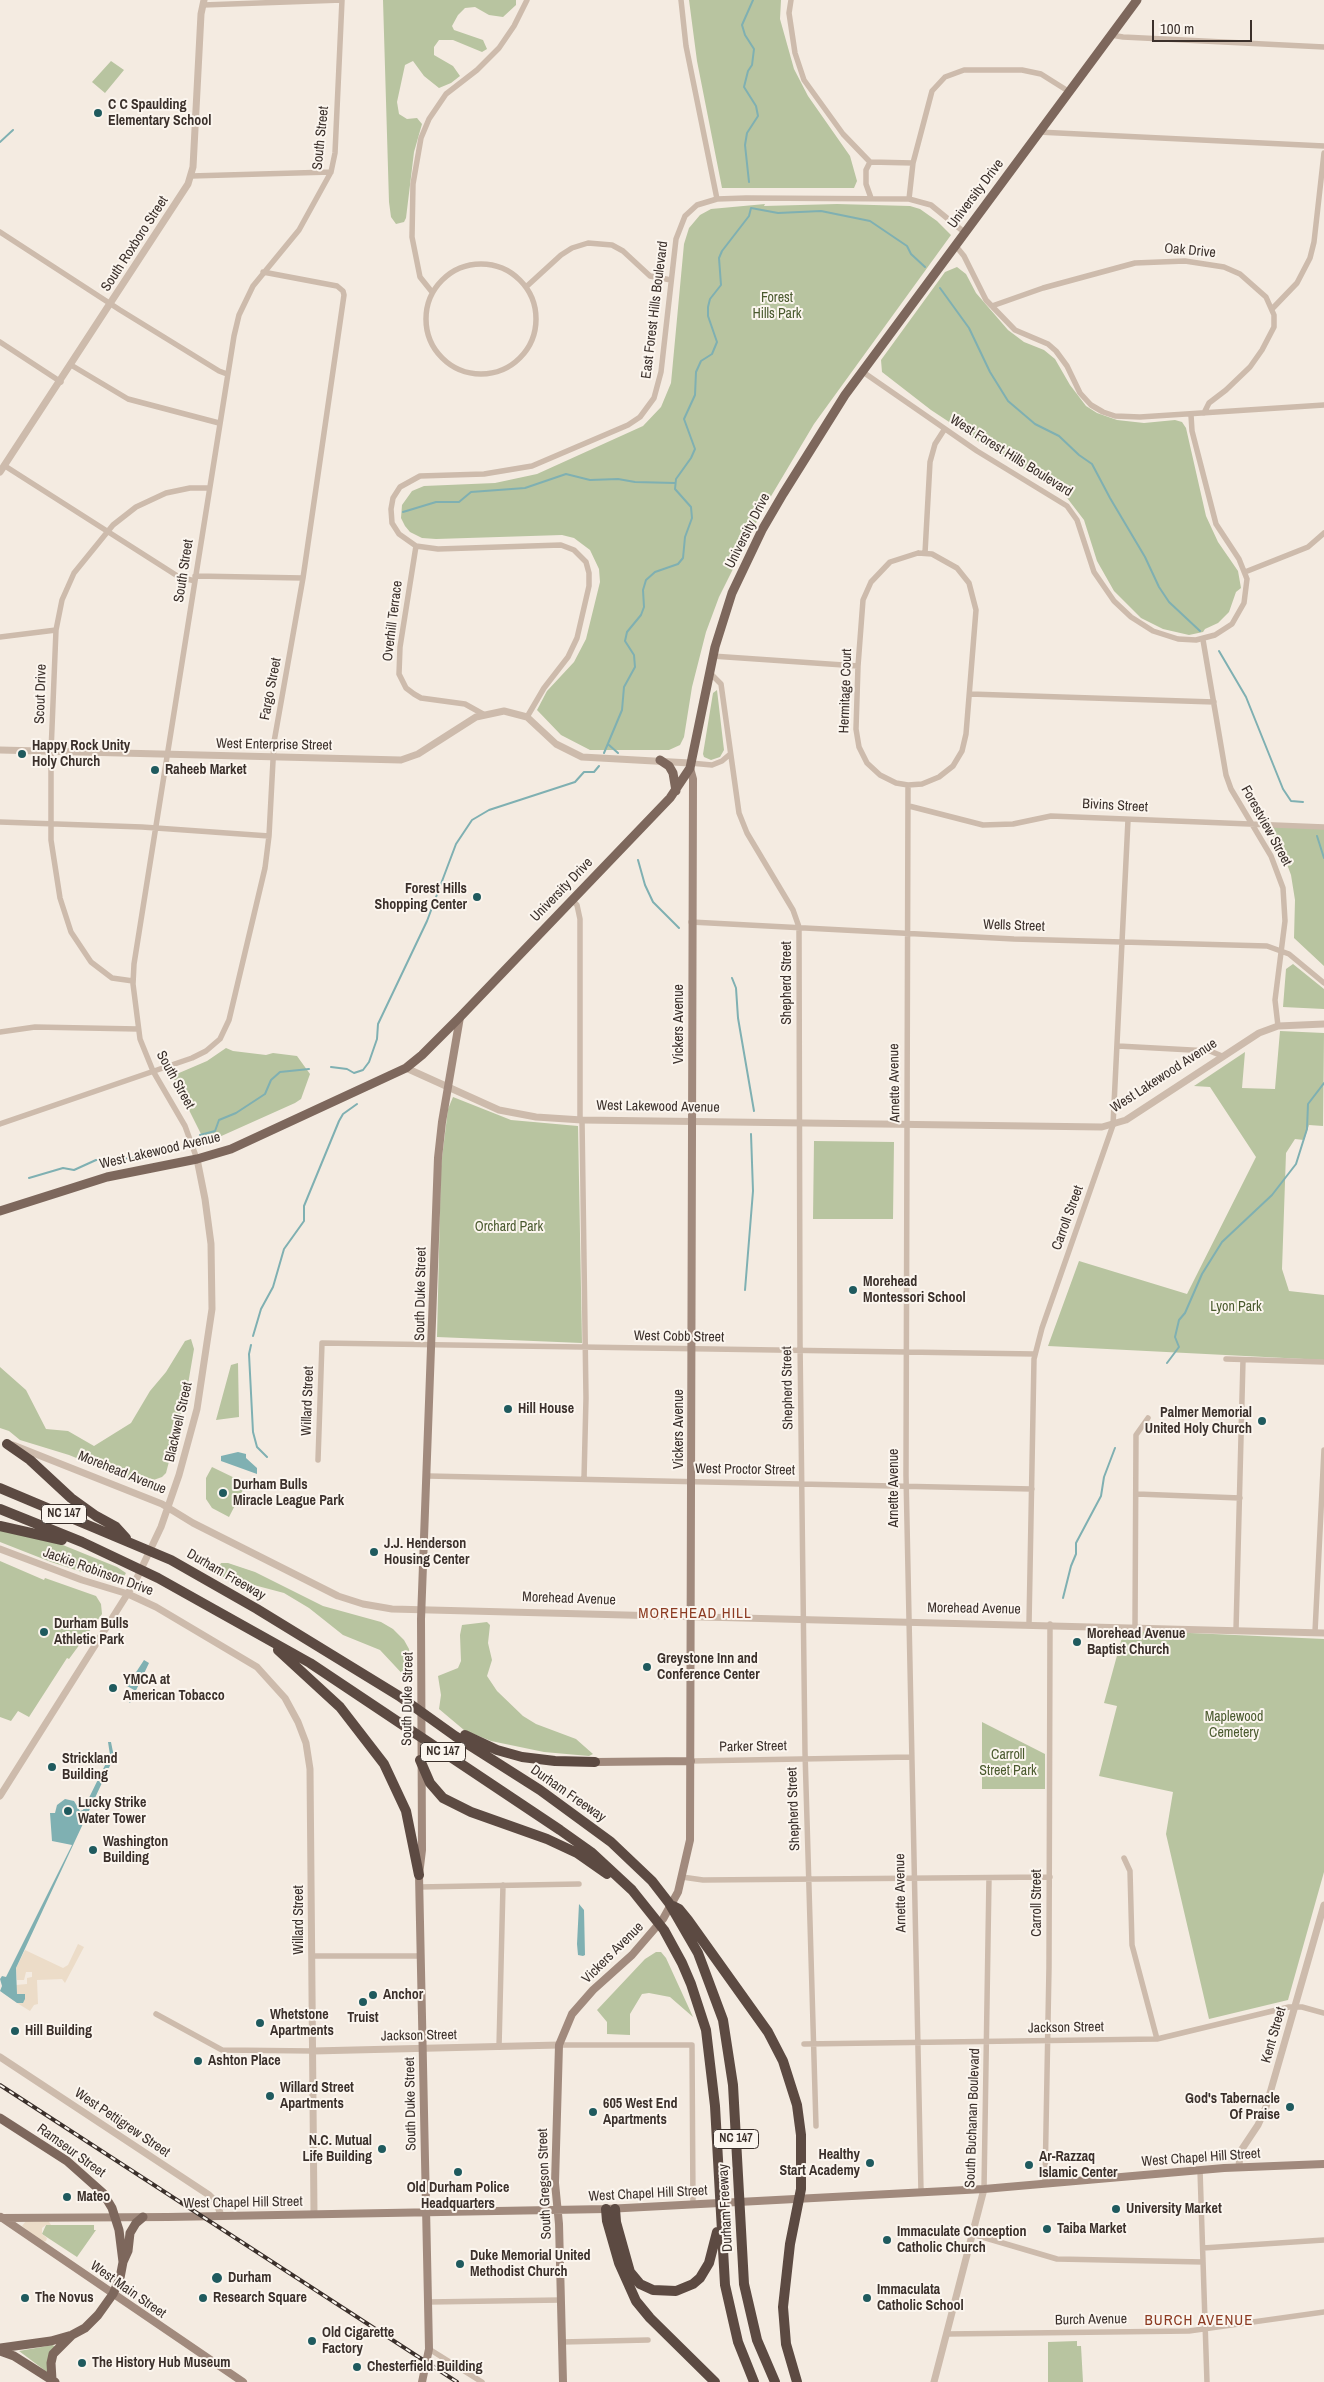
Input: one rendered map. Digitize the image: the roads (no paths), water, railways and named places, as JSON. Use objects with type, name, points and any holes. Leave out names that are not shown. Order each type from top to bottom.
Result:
[{"type":"highway","points":[[4,1443],[30,1460],[71,1498],[96,1516],[116,1527],[128,1541]]},
{"type":"highway","name":"Durham Freeway","points":[[0,1488],[171,1560],[399,1696],[598,1831],[636,1865],[669,1903],[705,1969],[717,1999],[726,2034],[734,2085],[744,2284],[757,2340],[775,2382]]},
{"type":"highway","name":"Durham Freeway","points":[[0,1509],[114,1557],[245,1625],[331,1677],[560,1830],[591,1852],[632,1890],[664,1930],[682,1963],[692,1984],[706,2030],[715,2106],[723,2268],[728,2307],[738,2342],[754,2382]]},
{"type":"highway","points":[[0,1526],[39,1533],[61,1540],[82,1542]]},
{"type":"highway","points":[[245,1625],[283,1654],[328,1695],[374,1749],[402,1801],[419,1875]]},
{"type":"highway","points":[[399,1696],[472,1739],[497,1750],[538,1760],[595,1762]]},
{"type":"highway","points":[[420,1760],[430,1783],[443,1798],[471,1812],[547,1839],[578,1854],[617,1882],[632,1890]]},
{"type":"highway","points":[[669,1903],[680,1909],[768,2032],[784,2061],[800,2118],[802,2152],[799,2199],[790,2244],[782,2307],[786,2344],[798,2382]]},
{"type":"highway","points":[[610,2209],[616,2222],[630,2272],[640,2284],[667,2293],[685,2289],[700,2278],[710,2263],[720,2221]]},
{"type":"highway","points":[[610,2209],[607,2221],[619,2263],[636,2301],[650,2318],[715,2382]]},
{"type":"main road","name":"University Drive","points":[[406,1068],[460,1017],[676,791],[690,766],[712,656],[732,593],[762,530],[812,444],[955,244],[1137,0]]},
{"type":"main road","points":[[660,760],[669,766],[673,773],[676,791]]},
{"type":"main road","name":"Vickers Avenue","points":[[559,2045],[572,2014],[642,1944],[663,1918],[682,1879],[690,1840],[691,922],[693,780],[690,766]]},
{"type":"main road","name":"South Duke Street","points":[[425,2381],[429,2348],[419,1887],[422,1850],[420,1760],[422,1610],[438,1158],[442,1122],[460,1017]]},
{"type":"main road","name":"West Lakewood Avenue","points":[[0,1211],[107,1177],[197,1159],[241,1144],[406,1068]]},
{"type":"main road","name":"Parker Street","points":[[595,1762],[691,1761]]},
{"type":"main road","name":"South Gregson Street","points":[[559,2045],[555,2158],[563,2382]]},
{"type":"main road","name":"Ramseur Street","points":[[0,2118],[90,2179],[103,2192],[114,2217],[123,2262]]},
{"type":"main road","name":"West Chapel Hill Street","points":[[1,2218],[143,2218],[610,2209],[921,2192],[1238,2167],[1324,2164]]},
{"type":"main road","name":"West Main Street","points":[[1,2218],[244,2382]]},
{"type":"main road","points":[[0,2349],[51,2341],[72,2335],[85,2328],[98,2315],[113,2294],[128,2251],[130,2233],[136,2223],[143,2218]]},
{"type":"main road","points":[[54,2381],[51,2363],[53,2354],[72,2335]]},
{"type":"main road","points":[[0,2349],[54,2381]]},
{"type":"street","points":[[203,2],[342,0]]},
{"type":"street","name":"South Street","points":[[197,1159],[186,1126],[153,1071],[138,1028],[133,982],[219,423],[239,315],[253,286],[299,230],[332,172],[335,153],[342,0]]},
{"type":"street","points":[[432,292],[420,277],[412,237],[413,184],[422,138],[429,120],[442,99],[450,90],[477,70],[499,48],[514,26],[527,0]]},
{"type":"street","points":[[680,0],[686,46],[717,199]]},
{"type":"street","points":[[791,0],[789,13],[792,38],[804,80],[843,134],[870,162],[913,163]]},
{"type":"street","name":"South Roxboro Street","points":[[0,472],[61,382],[183,193],[190,176],[203,2]]},
{"type":"street","points":[[1111,35],[1123,38],[1324,47]]},
{"type":"street","points":[[908,199],[913,163],[932,91],[949,74],[964,70],[1022,70],[1041,74],[1068,91]]},
{"type":"street","points":[[1038,132],[1324,146]]},
{"type":"street","points":[[1204,414],[1209,402],[1238,379],[1262,350],[1274,327],[1272,309],[1297,283],[1310,258],[1319,207],[1324,153]]},
{"type":"street","points":[[870,162],[866,170],[866,184],[871,198]]},
{"type":"street","points":[[190,176],[332,172]]},
{"type":"street","name":"East Forest Hills Boulevard","points":[[416,546],[395,529],[391,517],[394,498],[406,483],[420,476],[484,474],[532,466],[628,425],[648,408],[654,398],[660,372],[676,239],[685,216],[698,204],[717,199],[908,199],[931,204],[964,232]]},
{"type":"street","points":[[0,232],[111,304],[219,371],[227,374]]},
{"type":"street","points":[[526,287],[561,255],[572,248],[588,243],[612,245],[623,251],[650,276],[670,280]]},
{"type":"street","points":[[955,244],[964,256],[978,288],[992,306],[1015,330],[1048,344],[1056,351],[1067,366],[1080,393],[1097,409],[1109,414],[1125,417],[1191,415],[1324,405]]},
{"type":"street","name":"Oak Drive","points":[[992,306],[1011,298],[1117,266],[1143,262],[1185,261],[1224,267],[1240,274],[1261,291],[1272,309]]},
{"type":"street","points":[[478,264],[503,269],[519,279],[534,302],[536,318],[531,342],[516,362],[502,371],[486,374],[461,371],[446,363],[435,351],[428,337],[425,322],[432,292],[449,274],[466,266],[478,264]]},
{"type":"street","name":"Fargo Street","points":[[0,1124],[192,1058],[206,1051],[220,1039],[227,1027],[259,899],[269,836],[272,757],[303,578],[344,295],[343,291],[337,286],[263,272]]},
{"type":"street","points":[[0,342],[61,382]]},
{"type":"street","points":[[72,365],[128,399],[219,423]]},
{"type":"street","name":"West Forest Hills Boulevard","points":[[863,372],[944,430],[1068,506],[1077,520],[1097,577],[1114,601],[1131,617],[1163,635],[1178,639],[1203,640],[1221,632],[1237,618],[1246,594],[1245,572]]},
{"type":"street","points":[[1191,415],[1192,430],[1216,524],[1245,572],[1308,547],[1324,533]]},
{"type":"street","points":[[908,785],[922,784],[939,777],[958,759],[965,742],[970,694],[976,610],[973,592],[957,568],[941,558],[925,553],[930,462],[935,444],[944,430]]},
{"type":"street","points":[[5,466],[106,532],[180,577],[195,579],[303,578]]},
{"type":"street","name":"Scout Drive","points":[[133,982],[112,978],[91,962],[71,932],[54,870],[51,824],[51,752],[56,630],[62,600],[71,578],[87,554],[106,532],[128,512],[147,500],[176,490],[209,488]]},
{"type":"street","points":[[416,546],[449,549],[561,545],[574,550],[586,562],[589,573],[589,586],[577,638],[568,657],[544,688],[527,717],[556,744],[582,757],[660,760],[690,766],[712,764],[722,761],[729,755]]},
{"type":"street","name":"Overhill Terrace","points":[[416,546],[400,647],[399,674],[406,688],[421,698],[465,704],[483,714],[510,712],[527,717]]},
{"type":"street","name":"Hermitage Court","points":[[908,785],[896,783],[880,775],[867,763],[859,747],[856,729],[858,666],[863,600],[870,582],[890,562],[907,555],[925,553]]},
{"type":"street","points":[[0,637],[56,630]]},
{"type":"street","name":"Forestview Street","points":[[1203,640],[1230,789],[1271,856],[1283,888],[1285,921],[1276,1000],[1278,1026]]},
{"type":"street","points":[[712,656],[858,666]]},
{"type":"street","name":"Shepherd Street","points":[[709,672],[721,684],[729,755],[739,813],[748,833],[793,910],[799,928],[801,1483],[805,1758],[816,2126]]},
{"type":"street","points":[[970,694],[1214,702]]},
{"type":"street","name":"West Enterprise Street","points":[[0,750],[405,759],[418,754],[465,723],[483,714]]},
{"type":"street","name":"Arnette Avenue","points":[[908,785],[908,1352],[906,1486],[921,2192]]},
{"type":"street","name":"Bivins Street","points":[[909,806],[984,825],[1013,824],[1051,816],[1324,827]]},
{"type":"street","name":"Carroll Street","points":[[1029,1624],[1035,1354],[1113,1125],[1128,820]]},
{"type":"street","points":[[0,822],[156,828],[269,836]]},
{"type":"street","points":[[572,900],[577,906],[580,919],[585,1348],[584,1479]]},
{"type":"street","name":"Wells Street","points":[[691,922],[1121,942],[1268,946],[1281,949]]},
{"type":"street","points":[[1281,949],[1324,983]]},
{"type":"street","name":"West Lakewood Avenue","points":[[406,1068],[508,1113],[581,1120],[1094,1127],[1113,1125],[1126,1120],[1259,1033],[1278,1026],[1324,1024]]},
{"type":"street","points":[[0,1032],[21,1027],[138,1028]]},
{"type":"street","points":[[1118,1046],[1210,1051],[1222,1056]]},
{"type":"street","name":"Blackwell Street","points":[[0,1796],[128,1594],[148,1557],[179,1476],[197,1409],[212,1309],[211,1244],[206,1199],[197,1159]]},
{"type":"street","name":"West Cobb Street","points":[[322,1343],[1035,1354]]},
{"type":"street","name":"Willard Street","points":[[318,1460],[322,1343]]},
{"type":"street","points":[[1226,1359],[1324,1362]]},
{"type":"street","points":[[1236,1630],[1243,1360]]},
{"type":"street","points":[[1135,1627],[1136,1435],[1148,1418]]},
{"type":"street","name":"Morehead Avenue","points":[[4,1443],[50,1459],[168,1508],[193,1523],[338,1596],[376,1606],[422,1610],[1050,1624],[1324,1633]]},
{"type":"street","points":[[1315,1632],[1324,1450]]},
{"type":"street","name":"West Proctor Street","points":[[428,1476],[1032,1489]]},
{"type":"street","points":[[1137,1494],[1240,1498]]},
{"type":"street","name":"Jackie Robinson Drive","points":[[0,1549],[82,1580],[128,1594],[156,1607],[236,1654]]},
{"type":"street","name":"Carroll Street","points":[[1046,2183],[1050,1877],[1050,1624]]},
{"type":"street","name":"Willard Street","points":[[236,1654],[257,1667],[276,1686],[296,1716],[306,1743],[310,1769],[314,2214]]},
{"type":"street","name":"Parker Street","points":[[691,1761],[911,1757]]},
{"type":"street","points":[[1124,1858],[1130,1871],[1132,1945],[1157,2039]]},
{"type":"street","points":[[682,1879],[808,1880],[1050,1877]]},
{"type":"street","name":"South Buchanan Boulevard","points":[[934,2382],[984,2188],[989,1878]]},
{"type":"street","points":[[419,1887],[579,1884]]},
{"type":"street","points":[[500,2047],[503,1885]]},
{"type":"street","name":"Kent Street","points":[[1238,2167],[1240,2152],[1262,2118],[1324,1905]]},
{"type":"street","points":[[312,1956],[420,1956]]},
{"type":"street","name":"Jackson Street","points":[[804,2044],[1157,2039],[1295,2006],[1324,2013]]},
{"type":"street","name":"Jackson Street","points":[[156,2014],[222,2050],[313,2051],[559,2045],[692,2045],[693,2205]]},
{"type":"street","name":"West Pettigrew Street","points":[[0,2057],[208,2195],[217,2203],[221,2216]]},
{"type":"street","points":[[1200,2170],[1208,2382]]},
{"type":"street","points":[[972,2234],[1057,2259],[1204,2262]]},
{"type":"street","points":[[1203,2248],[1324,2240]]},
{"type":"street","points":[[428,2302],[561,2300]]},
{"type":"street","name":"Burch Avenue","points":[[947,2334],[956,2336],[1206,2329],[1324,2312]]},
{"type":"street","points":[[562,2342],[648,2340]]},
{"type":"street","points":[[429,2348],[482,2382]]},
{"type":"water","points":[[238,1452],[246,1454],[246,1458],[257,1468],[257,1474],[221,1461],[221,1456]]},
{"type":"water","points":[[144,1660],[149,1663],[130,1703],[134,1690],[127,1686]]},
{"type":"water","points":[[108,1742],[111,1742],[114,1757],[16,1968],[17,1994],[25,1994],[23,2003],[17,2003],[0,1991],[2,1986],[0,1979],[2,1976],[6,1977],[72,1845],[52,1841],[50,1813],[55,1813],[57,1805],[65,1799],[74,1801],[80,1811],[83,1810],[110,1755]]},
{"type":"water","points":[[579,1904],[584,1910],[585,1955],[583,1956],[578,1955],[577,1944]]},
{"type":"waterway","points":[[749,182],[745,145],[747,133],[758,116],[756,106],[744,87],[748,71],[752,65],[754,49],[745,35],[742,25],[753,0]]},
{"type":"waterway","points":[[0,142],[13,130]]},
{"type":"waterway","points":[[604,753],[622,710],[624,687],[635,667],[634,655],[625,641],[627,632],[641,615],[644,607],[643,590],[646,580],[655,572],[678,564],[683,558],[685,537],[692,518],[691,507],[675,489],[676,479],[695,449],[684,419],[695,395],[696,372],[701,361],[712,354],[717,342],[708,316],[708,307],[710,299],[721,285],[719,258],[722,251],[749,216],[751,208],[778,213],[821,211],[870,221],[907,246],[911,254],[925,267]]},
{"type":"waterway","points":[[940,288],[969,328],[990,372],[1008,401],[1035,424],[1059,436],[1079,455],[1092,464],[1145,557],[1159,587],[1169,602],[1200,631]]},
{"type":"waterway","points":[[403,512],[436,502],[459,502],[471,492],[525,488],[566,474],[590,480],[618,479],[635,482],[675,483]]},
{"type":"waterway","points":[[1219,651],[1246,697],[1283,789],[1291,801],[1303,802]]},
{"type":"waterway","points":[[609,745],[618,753]]},
{"type":"waterway","points":[[354,1073],[363,1070],[369,1062],[377,1039],[378,1024],[427,921],[456,844],[472,820],[489,810],[575,782],[584,772],[594,772],[599,766]]},
{"type":"waterway","points":[[1317,836],[1324,858]]},
{"type":"waterway","points":[[638,860],[645,885],[653,902],[679,928]]},
{"type":"waterway","points":[[732,978],[736,988],[738,1018],[754,1111]]},
{"type":"waterway","points":[[331,1067],[347,1069],[354,1073]]},
{"type":"waterway","points":[[200,1135],[215,1131],[219,1120],[236,1113],[265,1094],[271,1080],[280,1072],[309,1069]]},
{"type":"waterway","points":[[1167,1363],[1179,1347],[1175,1337],[1179,1320],[1185,1313],[1202,1274],[1222,1242],[1272,1195],[1296,1164],[1307,1129],[1308,1104],[1324,1083]]},
{"type":"waterway","points":[[253,1336],[261,1309],[273,1287],[284,1249],[304,1221],[304,1206],[339,1121],[343,1114],[357,1104]]},
{"type":"waterway","points":[[745,1290],[753,1191],[751,1134]]},
{"type":"waterway","points":[[29,1178],[63,1168],[74,1170],[96,1160],[133,1158],[149,1152],[179,1146]]},
{"type":"waterway","points":[[251,1345],[249,1354],[253,1432],[257,1447],[267,1457]]},
{"type":"waterway","points":[[1063,1598],[1076,1554],[1076,1543],[1101,1496],[1104,1477],[1115,1448]]},
{"type":"railway","points":[[0,2085],[457,2382]]},
{"type":"place","name":"C C Spaulding Elementary School","points":[[98,113]]},
{"type":"place","name":"Happy Rock Unity Holy Church","points":[[22,754]]},
{"type":"place","name":"Raheeb Market","points":[[155,770]]},
{"type":"place","name":"Forest Hills Shopping Center","points":[[477,897]]},
{"type":"place","name":"Morehead Montessori School","points":[[853,1290]]},
{"type":"place","name":"Hill House","points":[[508,1409]]},
{"type":"place","name":"Palmer Memorial United Holy Church","points":[[1262,1421]]},
{"type":"place","name":"Durham Bulls Miracle League Park","points":[[223,1493]]},
{"type":"place","name":"J.J. Henderson Housing Center","points":[[374,1552]]},
{"type":"place","name":"Durham Bulls Athletic Park","points":[[44,1632]]},
{"type":"place","name":"Morehead Avenue Baptist Church","points":[[1077,1642]]},
{"type":"place","name":"Greystone Inn and Conference Center","points":[[647,1667]]},
{"type":"place","name":"YMCA at American Tobacco","points":[[113,1688]]},
{"type":"place","name":"Strickland Building","points":[[52,1767]]},
{"type":"place","name":"Lucky Strike Water Tower","points":[[68,1811]]},
{"type":"place","name":"Washington Building","points":[[93,1850]]},
{"type":"place","name":"Anchor","points":[[373,1995]]},
{"type":"place","name":"Truist","points":[[363,2002]]},
{"type":"place","name":"Whetstone Apartments","points":[[260,2023]]},
{"type":"place","name":"Hill Building","points":[[15,2031]]},
{"type":"place","name":"Ashton Place","points":[[198,2061]]},
{"type":"place","name":"Willard Street Apartments","points":[[270,2096]]},
{"type":"place","name":"God's Tabernacle Of Praise","points":[[1290,2107]]},
{"type":"place","name":"605 West End Apartments","points":[[593,2112]]},
{"type":"place","name":"N.C. Mutual Life Building","points":[[382,2149]]},
{"type":"place","name":"Healthy Start Academy","points":[[870,2163]]},
{"type":"place","name":"Ar-Razzaq Islamic Center","points":[[1029,2165]]},
{"type":"place","name":"Old Durham Police Headquarters","points":[[458,2172]]},
{"type":"place","name":"Mateo","points":[[67,2197]]},
{"type":"place","name":"University Market","points":[[1116,2209]]},
{"type":"place","name":"Taiba Market","points":[[1047,2229]]},
{"type":"place","name":"Immaculate Conception Catholic Church","points":[[887,2240]]},
{"type":"place","name":"Duke Memorial United Methodist Church","points":[[460,2264]]},
{"type":"place","name":"Durham","points":[[217,2278]]},
{"type":"place","name":"The Novus","points":[[25,2298]]},
{"type":"place","name":"Research Square","points":[[203,2298]]},
{"type":"place","name":"Immaculata Catholic School","points":[[867,2298]]},
{"type":"place","name":"Old Cigarette Factory","points":[[312,2341]]},
{"type":"place","name":"The History Hub Museum","points":[[82,2363]]},
{"type":"place","name":"Chesterfield Building","points":[[357,2367]]},
{"type":"district","name":"MOREHEAD HILL","points":[[695,1614]]},
{"type":"district","name":"BURCH AVENUE","points":[[1199,2321]]},
{"type":"park label","name":"Forest Hills Park","points":[[777,306]]},
{"type":"park label","name":"Orchard Park","points":[[509,1227]]},
{"type":"park label","name":"Lyon Park","points":[[1236,1307]]},
{"type":"park label","name":"Maplewood Cemetery","points":[[1234,1725]]},
{"type":"park label","name":"Carroll Street Park","points":[[1008,1764]]}]
